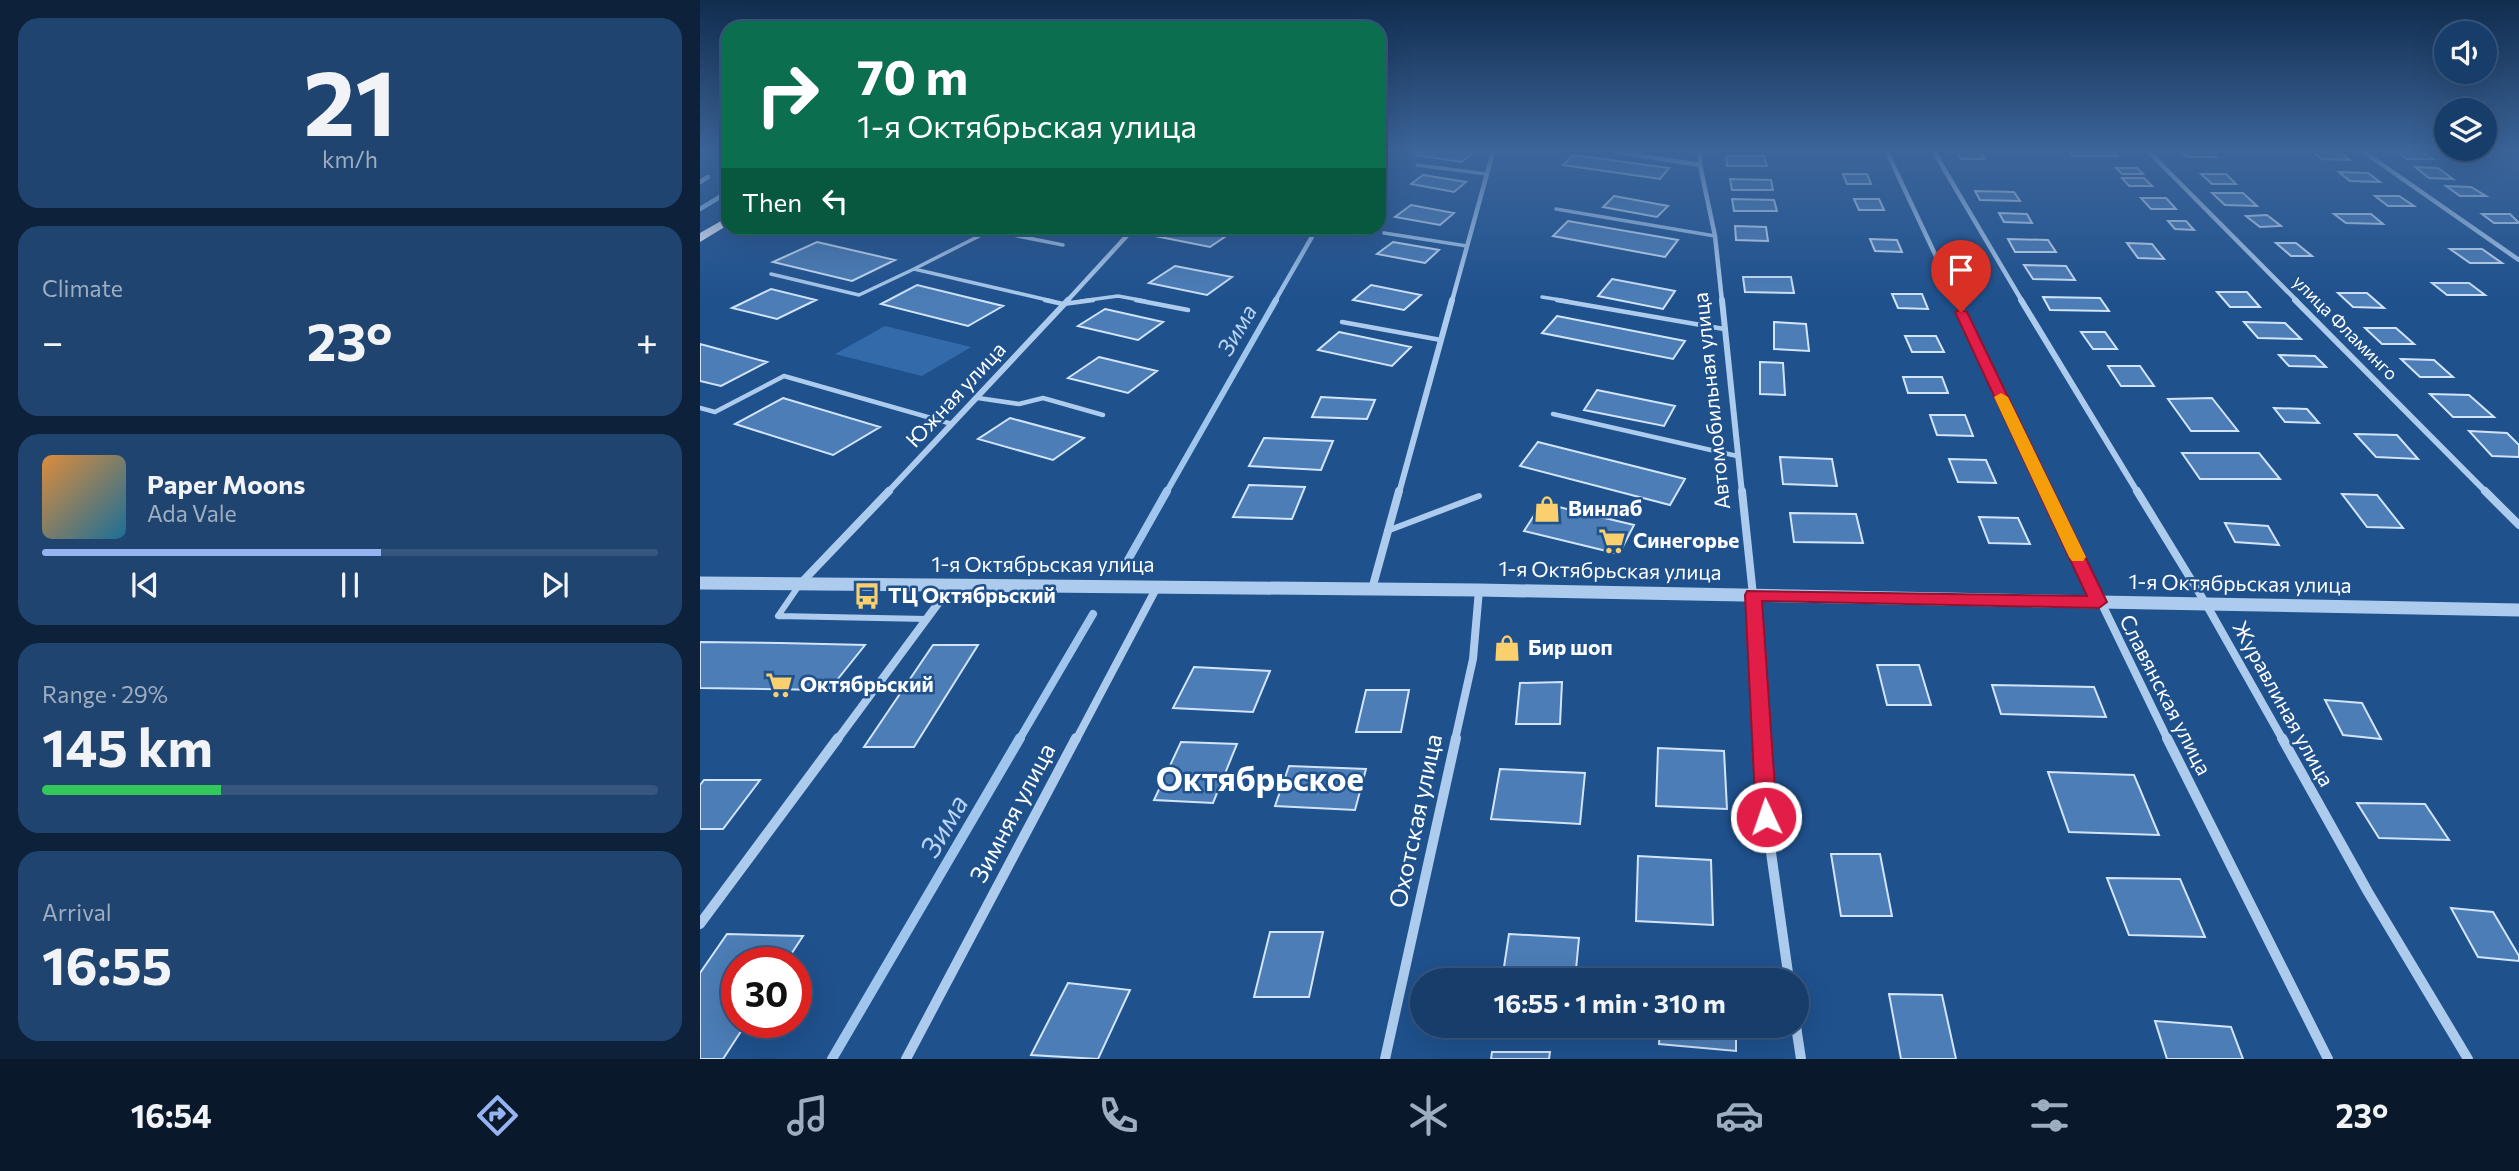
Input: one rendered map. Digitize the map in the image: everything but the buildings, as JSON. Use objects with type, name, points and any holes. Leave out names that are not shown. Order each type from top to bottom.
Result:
[{"type":"main road","points":[[700,238],[721,224]]},
{"type":"street","points":[[1372,589],[1479,201]]},
{"type":"street","name":"Автомобильная улица","points":[[1708,201],[1715,236],[1753,595],[1766,817],[1787,968]]},
{"type":"street","name":"Славянская улица","points":[[1910,201],[2099,602],[2328,1059]]},
{"type":"street","name":"Журавлиная улица","points":[[1963,201],[2206,604],[2368,892],[2468,1059]]},
{"type":"street","name":"улица Фламинго","points":[[2198,201],[2519,525]]},
{"type":"street","points":[[2435,201],[2519,260]]},
{"type":"street","name":"Южная улица","points":[[801,584],[978,398],[1127,235]]},
{"type":"street","name":"1-я Октябрьская улица","points":[[700,583],[1479,590],[2519,610]]},
{"type":"street","points":[[700,924],[952,585]]},
{"type":"street","name":"Зимняя улица","points":[[906,1059],[1157,586]]},
{"type":"street","name":"Охотская улица","points":[[1385,1059],[1473,659],[1479,590]]},
{"type":"street","points":[[1798,1038],[1801,1059]]},
{"type":"lane","points":[[1556,209],[1715,236]]},
{"type":"lane","points":[[1386,233],[1467,246]]},
{"type":"lane","points":[[771,274],[859,295],[981,235]]},
{"type":"lane","points":[[1015,235],[1063,245]]},
{"type":"lane","points":[[914,269],[1063,304],[1118,296],[1188,310]]},
{"type":"lane","points":[[1542,297],[1724,329]]},
{"type":"lane","points":[[1342,322],[1441,340]]},
{"type":"lane","points":[[700,408],[715,412],[783,376],[952,424]]},
{"type":"lane","points":[[978,398],[1019,404],[1043,398],[1103,415]]},
{"type":"lane","points":[[1553,414],[1737,456]]},
{"type":"lane","points":[[1387,531],[1479,496]]},
{"type":"lane","points":[[801,584],[778,616],[927,619]]},
{"type":"shaded area","points":[[885,326],[971,347],[922,376],[835,354]]},
{"type":"waterway","points":[[700,209],[712,201]]},
{"type":"waterway","name":"Зима","points":[[1275,301],[1313,235]]},
{"type":"waterway","name":"Зима","points":[[1166,493],[1276,300]]},
{"type":"waterway","name":"Зима","points":[[1128,560],[1167,491]]},
{"type":"waterway","name":"Зима","points":[[1019,740],[1093,614]]},
{"type":"waterway","name":"Зима","points":[[832,1059],[1020,738]]},
{"type":"slow traffic","points":[[2001,397],[2077,557]]},
{"type":"place","name":"Винлаб","points":[[1547,509]]},
{"type":"place","name":"Синегорье","points":[[1612,541]]},
{"type":"place","name":"ТЦ Октябрьский","points":[[867,596]]},
{"type":"place","name":"Бир шоп","points":[[1507,648]]},
{"type":"place","name":"Октябрьский","points":[[779,685]]},
{"type":"district","name":"Октябрьское","points":[[1260,779]]},
{"type":"route","points":[[1766,817],[1753,595],[2099,602],[1961,312]]}]
